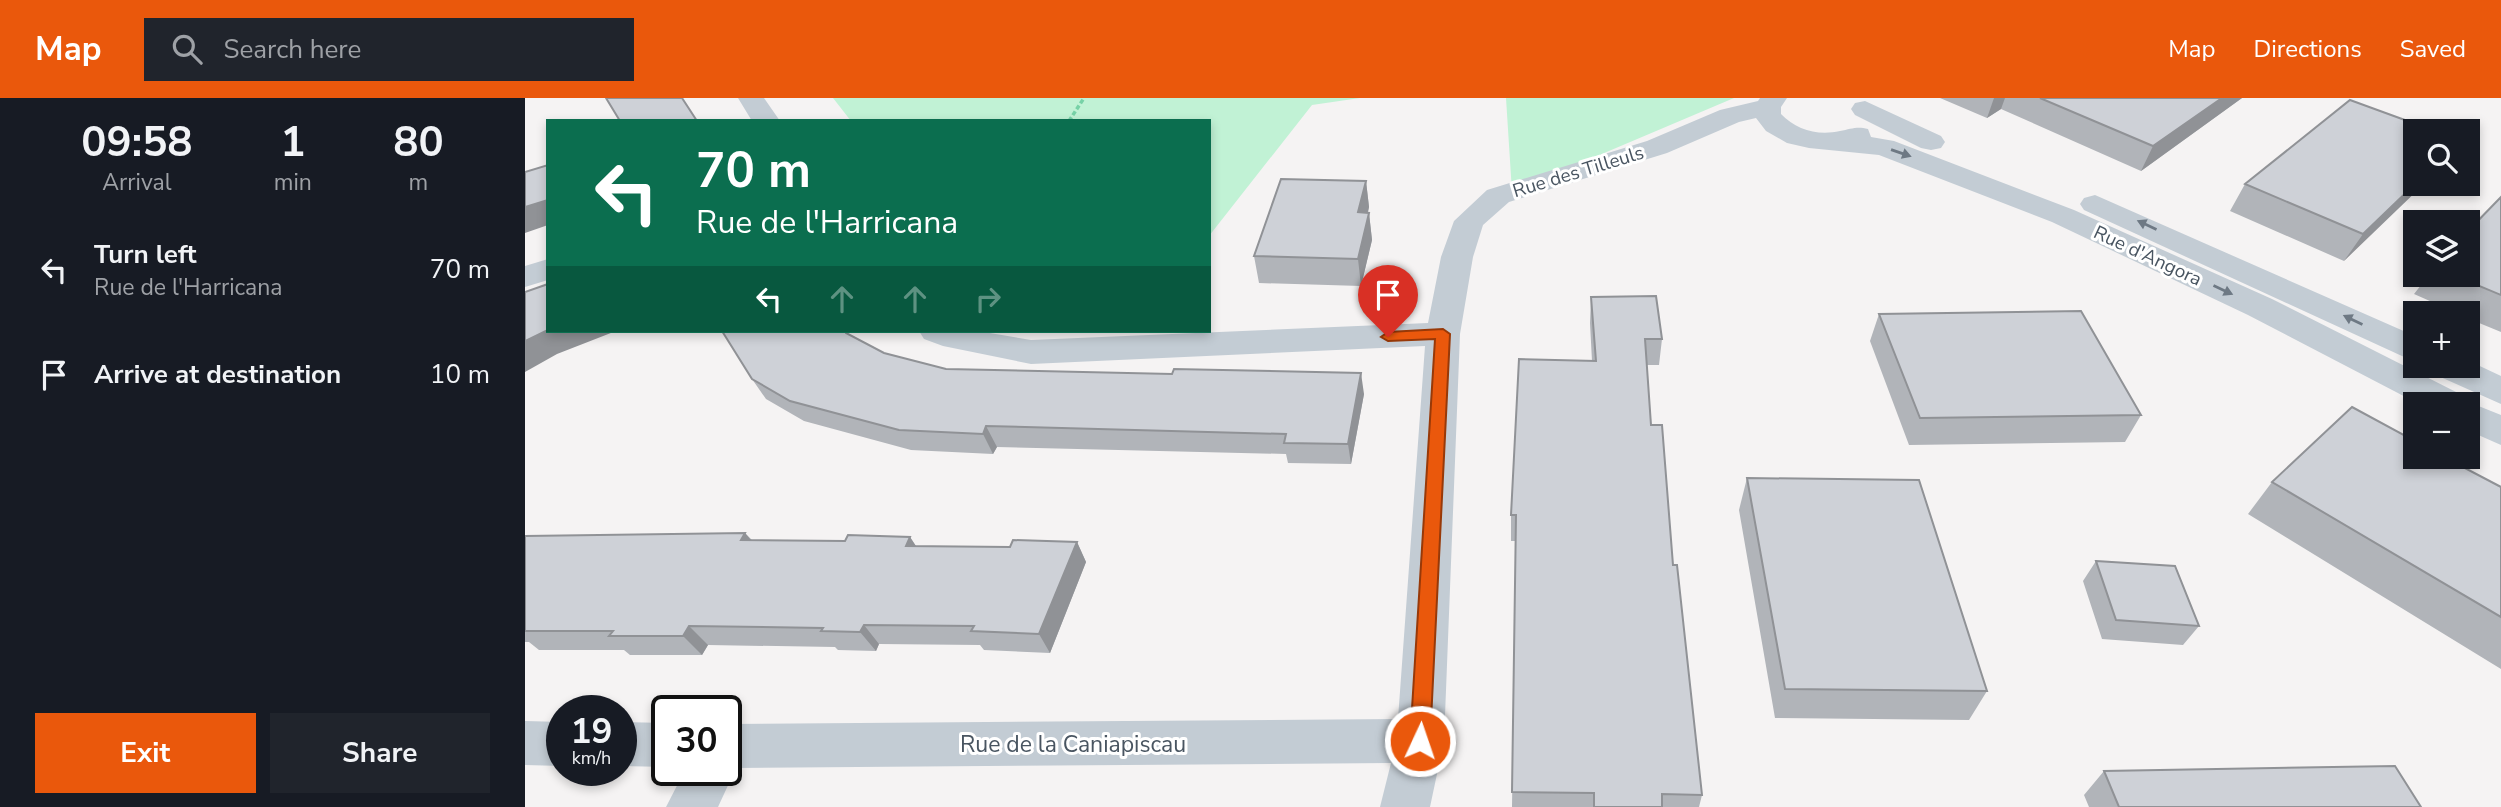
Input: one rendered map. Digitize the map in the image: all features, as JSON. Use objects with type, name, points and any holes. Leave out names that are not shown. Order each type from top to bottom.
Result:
[{"type":"street","points":[[751,98],[765,119]]},
{"type":"street","points":[[1770,101],[1768,116],[1774,124],[1786,132],[1826,141],[1850,138],[1868,126],[1870,118],[1857,104]]},
{"type":"street","name":"Rue des Tilleuls","points":[[1405,807],[1420,741],[1443,334],[1457,257],[1469,221],[1498,196],[1657,147],[1770,101]]},
{"type":"street","name":"Rue d'Angora","points":[[1857,104],[1933,143],[2133,218],[2403,344]]},
{"type":"street","name":"Rue des Tilleuls","points":[[1657,147],[1749,139],[1826,141]]},
{"type":"street","name":"Rue d'Angora","points":[[1826,141],[1884,147],[2063,215],[2260,307],[2426,392]]},
{"type":"street","points":[[525,277],[546,270]]},
{"type":"street","points":[[941,333],[1031,352],[1443,334]]},
{"type":"street","points":[[2474,378],[2501,391]]},
{"type":"street","points":[[2480,420],[2501,431]]},
{"type":"street","name":"Rue de la Caniapiscau","points":[[742,746],[1420,741]]},
{"type":"street","points":[[525,743],[546,744]]},
{"type":"street","points":[[691,807],[703,786]]},
{"type":"path","points":[[1070,119],[1084,98]]},
{"type":"green space","points":[[833,98],[1360,98],[1312,105],[1211,233],[1211,119],[849,119]]},
{"type":"green space","points":[[1506,98],[1734,98],[1512,192]]},
{"type":"building","points":[[606,98],[682,98],[696,119],[619,119]]},
{"type":"building","points":[[2040,98],[2222,98],[2153,146]]},
{"type":"building","points":[[2350,100],[2403,119],[2403,196],[2363,234],[2245,184]]},
{"type":"building","points":[[546,166],[546,201],[525,207],[525,172]]},
{"type":"building","points":[[1281,179],[1366,181],[1358,212],[1369,213],[1358,259],[1254,256]]},
{"type":"building","points":[[2501,197],[2501,295],[2480,286],[2480,219]]},
{"type":"building","points":[[546,285],[546,331],[525,341],[525,292]]},
{"type":"building","points":[[1656,296],[1662,339],[1645,339],[1651,425],[1662,425],[1673,565],[1677,565],[1702,795],[1662,794],[1662,807],[1594,807],[1594,793],[1512,792],[1516,515],[1511,515],[1519,359],[1596,361],[1591,297]]},
{"type":"building","points":[[2081,311],[2141,415],[1920,418],[1879,314]]},
{"type":"building","points":[[723,333],[846,333],[884,353],[946,369],[1172,374],[1174,369],[1361,373],[1348,444],[1284,443],[1286,434],[986,426],[983,434],[899,430],[790,401],[752,379]]},
{"type":"building","points":[[2352,407],[2403,435],[2403,469],[2467,469],[2501,487],[2501,617],[2272,482]]},
{"type":"building","points":[[1747,478],[1919,480],[1987,691],[1785,689]]},
{"type":"building","points":[[745,533],[741,540],[845,541],[848,535],[910,537],[906,546],[1010,547],[1013,540],[1077,542],[1039,634],[971,631],[974,626],[864,625],[860,632],[821,631],[823,628],[689,626],[683,636],[609,636],[613,631],[525,631],[525,536]]},
{"type":"building","points":[[2096,561],[2175,566],[2199,626],[2116,620]]},
{"type":"building","points":[[2395,766],[2421,807],[2119,807],[2104,771]]},
{"type":"route","points":[[1388,337],[1443,334],[1420,741]]}]
